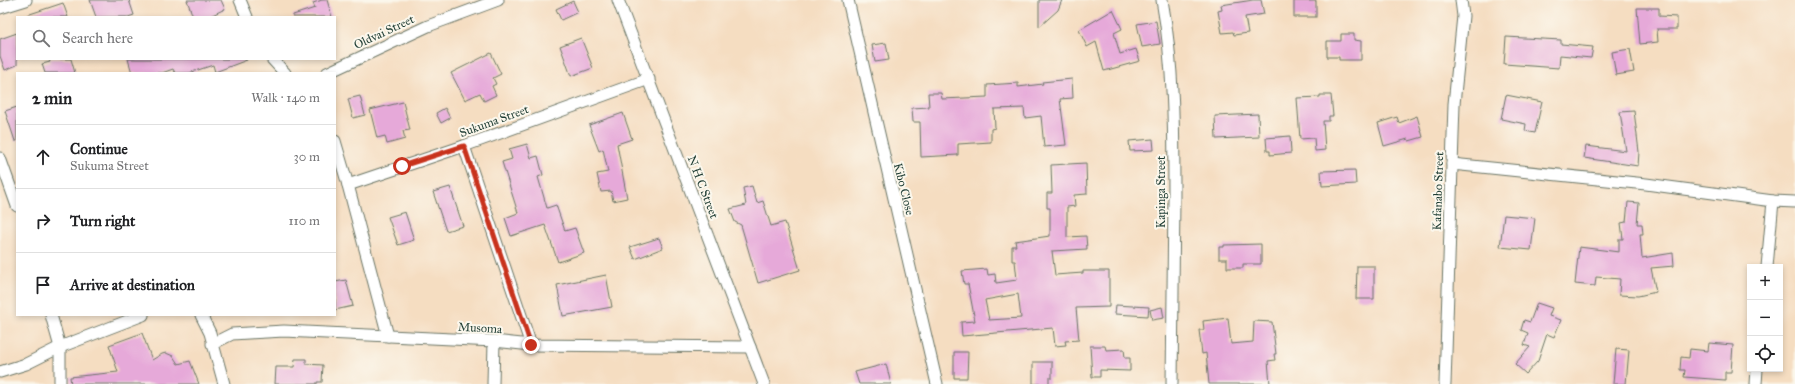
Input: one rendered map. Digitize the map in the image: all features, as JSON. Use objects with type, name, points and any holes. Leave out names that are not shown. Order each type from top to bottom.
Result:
[{"type":"street","points":[[0,8],[26,0]]},
{"type":"street","points":[[240,0],[247,16]]},
{"type":"street","name":"Oldvai Street","points":[[329,72],[428,26],[498,0]]},
{"type":"street","name":"N H C Street","points":[[618,0],[764,384]]},
{"type":"street","name":"Kibo Close","points":[[848,0],[937,384]]},
{"type":"street","name":"Kapinga Street","points":[[1162,0],[1167,29],[1171,70],[1174,136],[1172,384]]},
{"type":"street","name":"Kafanabo Street","points":[[1445,384],[1454,104],[1463,16],[1460,0]]},
{"type":"street","points":[[273,60],[283,72]]},
{"type":"street","name":"Sukuma Street","points":[[348,185],[464,146],[649,79]]},
{"type":"street","points":[[336,144],[388,336]]},
{"type":"street","points":[[464,146],[531,345]]},
{"type":"street","points":[[0,158],[16,203]]},
{"type":"street","points":[[1452,164],[1646,184],[1773,201],[1795,202]]},
{"type":"street","points":[[1767,264],[1773,201]]},
{"type":"street","points":[[51,316],[60,347],[60,384]]},
{"type":"street","points":[[0,372],[26,364],[60,347],[140,316]]},
{"type":"street","points":[[202,316],[210,333],[224,384]]},
{"type":"street","name":"Musoma","points":[[212,344],[232,334],[284,331],[494,341],[531,345],[750,347]]},
{"type":"street","points":[[493,384],[494,341]]},
{"type":"street","points":[[1756,384],[1758,372]]},
{"type":"building","points":[[90,0],[129,0],[134,15],[131,16],[96,16]]},
{"type":"building","points":[[187,0],[221,0],[225,9],[210,16],[193,16]]},
{"type":"building","points":[[327,0],[332,16],[293,16],[315,8],[313,3]]},
{"type":"building","points":[[1039,0],[1062,0],[1058,10],[1039,27]]},
{"type":"building","points":[[1261,0],[1264,14],[1245,17],[1248,33],[1234,35],[1233,32],[1222,33],[1218,11],[1222,10],[1221,5]]},
{"type":"building","points":[[573,1],[578,12],[561,20],[556,9]]},
{"type":"building","points":[[1294,1],[1316,1],[1316,17],[1294,17]]},
{"type":"building","points":[[63,3],[68,16],[28,16]]},
{"type":"building","points":[[1637,8],[1659,8],[1659,16],[1677,17],[1677,29],[1657,29],[1658,42],[1640,44]]},
{"type":"building","points":[[1113,10],[1122,29],[1114,33],[1120,54],[1136,49],[1140,61],[1104,71],[1096,42],[1087,47],[1079,30]]},
{"type":"building","points":[[1156,21],[1160,44],[1142,47],[1137,24]]},
{"type":"building","points":[[16,33],[17,65],[5,70],[0,56],[0,39]]},
{"type":"building","points":[[1341,34],[1354,34],[1354,40],[1361,41],[1361,60],[1339,60],[1339,57],[1327,57],[1327,41],[1341,41]]},
{"type":"building","points":[[1506,37],[1561,40],[1561,44],[1593,47],[1591,58],[1560,55],[1559,68],[1504,64]]},
{"type":"building","points":[[581,38],[593,68],[571,76],[560,46]]},
{"type":"building","points":[[886,43],[889,60],[875,62],[872,45]]},
{"type":"building","points":[[1630,49],[1634,72],[1616,75],[1612,52]]},
{"type":"building","points":[[491,53],[501,74],[493,78],[496,84],[492,86],[496,95],[484,101],[480,93],[465,100],[451,73]]},
{"type":"building","points":[[49,60],[71,60],[75,72],[45,72],[42,64],[50,62]]},
{"type":"building","points":[[128,60],[247,60],[215,72],[213,65],[192,72],[174,72],[173,69],[165,72],[132,72]]},
{"type":"building","points":[[1072,79],[1073,98],[1060,99],[1066,145],[1044,147],[1041,116],[1025,118],[1024,108],[994,109],[995,128],[991,129],[991,142],[958,144],[958,155],[921,157],[920,122],[913,122],[912,108],[929,107],[928,93],[941,93],[942,99],[987,97],[987,85],[1018,83],[1018,87],[1043,84],[1042,82]]},
{"type":"building","points":[[1320,95],[1331,95],[1333,116],[1329,116],[1329,121],[1323,121],[1325,150],[1315,151],[1314,138],[1300,139],[1297,98],[1320,97]]},
{"type":"building","points":[[1506,95],[1542,102],[1535,133],[1525,131],[1526,124],[1501,119]]},
{"type":"building","points":[[360,96],[365,115],[353,118],[348,99]]},
{"type":"building","points":[[403,102],[410,130],[403,131],[405,139],[387,144],[385,136],[377,138],[370,110]]},
{"type":"building","points":[[16,107],[16,141],[15,141],[5,111]]},
{"type":"building","points":[[445,108],[450,118],[441,123],[436,113]]},
{"type":"building","points":[[1634,111],[1639,152],[1638,166],[1584,158],[1586,146],[1626,151],[1620,112]]},
{"type":"building","points":[[623,113],[632,139],[617,144],[627,198],[613,201],[611,191],[601,192],[597,174],[608,172],[603,149],[599,151],[589,125]]},
{"type":"building","points":[[1258,114],[1259,137],[1216,139],[1215,116]]},
{"type":"building","points":[[1417,116],[1423,137],[1409,141],[1408,139],[1384,146],[1378,123],[1397,117],[1399,123]]},
{"type":"building","points":[[1290,136],[1291,153],[1270,155],[1270,151],[1267,151],[1266,138]]},
{"type":"building","points":[[1153,139],[1154,150],[1130,151],[1129,141]]},
{"type":"building","points":[[527,144],[531,158],[538,156],[543,175],[538,177],[547,208],[556,205],[565,231],[575,228],[584,253],[558,262],[545,225],[511,236],[505,218],[518,213],[502,162],[512,159],[509,149]]},
{"type":"building","points":[[1086,163],[1087,194],[1074,195],[1075,206],[1067,207],[1067,237],[1086,236],[1087,249],[1052,251],[1055,275],[1083,273],[1083,271],[1109,271],[1109,307],[1076,308],[1079,340],[1065,341],[1066,345],[1055,346],[1053,328],[962,336],[961,322],[975,321],[968,284],[964,284],[962,271],[987,269],[988,275],[995,274],[996,283],[1017,280],[1015,261],[1012,261],[1012,246],[1016,246],[1015,241],[1050,236],[1050,208],[1047,208],[1047,193],[1052,193],[1051,165]],"holes":[[[1018,294],[1021,318],[989,320],[985,300]]]},
{"type":"building","points":[[1355,170],[1356,184],[1322,186],[1321,171]]},
{"type":"building","points":[[752,186],[757,203],[763,201],[771,226],[785,222],[800,270],[758,283],[741,225],[735,222],[730,209],[746,205],[743,188]]},
{"type":"building","points":[[450,187],[463,226],[446,231],[433,192]]},
{"type":"building","points":[[1628,202],[1639,203],[1637,224],[1642,224],[1643,234],[1640,234],[1642,258],[1673,253],[1674,266],[1651,268],[1656,292],[1638,296],[1619,295],[1620,279],[1596,277],[1595,286],[1575,284],[1579,247],[1619,252],[1619,239],[1623,239],[1621,223],[1626,222]]},
{"type":"building","points":[[405,212],[414,240],[398,245],[388,217]]},
{"type":"building","points":[[1504,215],[1535,218],[1531,250],[1500,247]]},
{"type":"building","points":[[659,238],[663,248],[635,259],[630,247]]},
{"type":"building","points":[[1261,244],[1261,264],[1243,264],[1243,268],[1227,268],[1227,259],[1219,259],[1219,247],[1224,247],[1224,245]]},
{"type":"building","points":[[1357,266],[1374,266],[1374,299],[1356,299]]},
{"type":"building","points":[[606,275],[612,307],[563,316],[557,285]]},
{"type":"building","points":[[346,280],[353,306],[336,310],[336,282]]},
{"type":"building","points":[[1537,303],[1552,308],[1549,316],[1561,320],[1554,337],[1547,334],[1538,361],[1526,374],[1515,364],[1530,347],[1524,345],[1528,333],[1521,330],[1524,320],[1530,322]]},
{"type":"building","points":[[1116,305],[1149,307],[1148,316],[1115,314]]},
{"type":"building","points":[[1162,307],[1164,318],[1152,320],[1150,310]]},
{"type":"building","points":[[1228,318],[1231,344],[1253,342],[1254,321],[1272,322],[1276,354],[1274,354],[1275,360],[1268,361],[1270,384],[1209,384],[1206,353],[1202,354],[1199,330],[1204,330],[1203,321]]},
{"type":"building","points":[[142,333],[152,360],[166,353],[173,356],[178,364],[190,361],[199,384],[71,384],[70,377],[118,372],[109,345]]},
{"type":"building","points":[[1709,343],[1733,345],[1731,372],[1725,372],[1725,380],[1684,377],[1685,370],[1680,370],[1681,357],[1689,358],[1690,349],[1708,351]]},
{"type":"building","points":[[1090,346],[1105,346],[1106,350],[1124,349],[1125,358],[1130,358],[1130,371],[1100,370],[1100,377],[1092,377]]},
{"type":"building","points":[[1616,349],[1629,350],[1626,384],[1613,384]]},
{"type":"building","points":[[954,352],[968,352],[967,378],[954,378]]},
{"type":"building","points":[[295,359],[306,359],[306,364],[323,365],[322,382],[317,382],[317,384],[275,384],[276,367],[294,367]]},
{"type":"building","points":[[1033,362],[1052,362],[1052,378],[1049,378],[1049,384],[1033,384]]},
{"type":"building","points":[[886,364],[891,384],[859,384],[855,372]]},
{"type":"route","points":[[402,166],[464,146],[531,345]]}]
